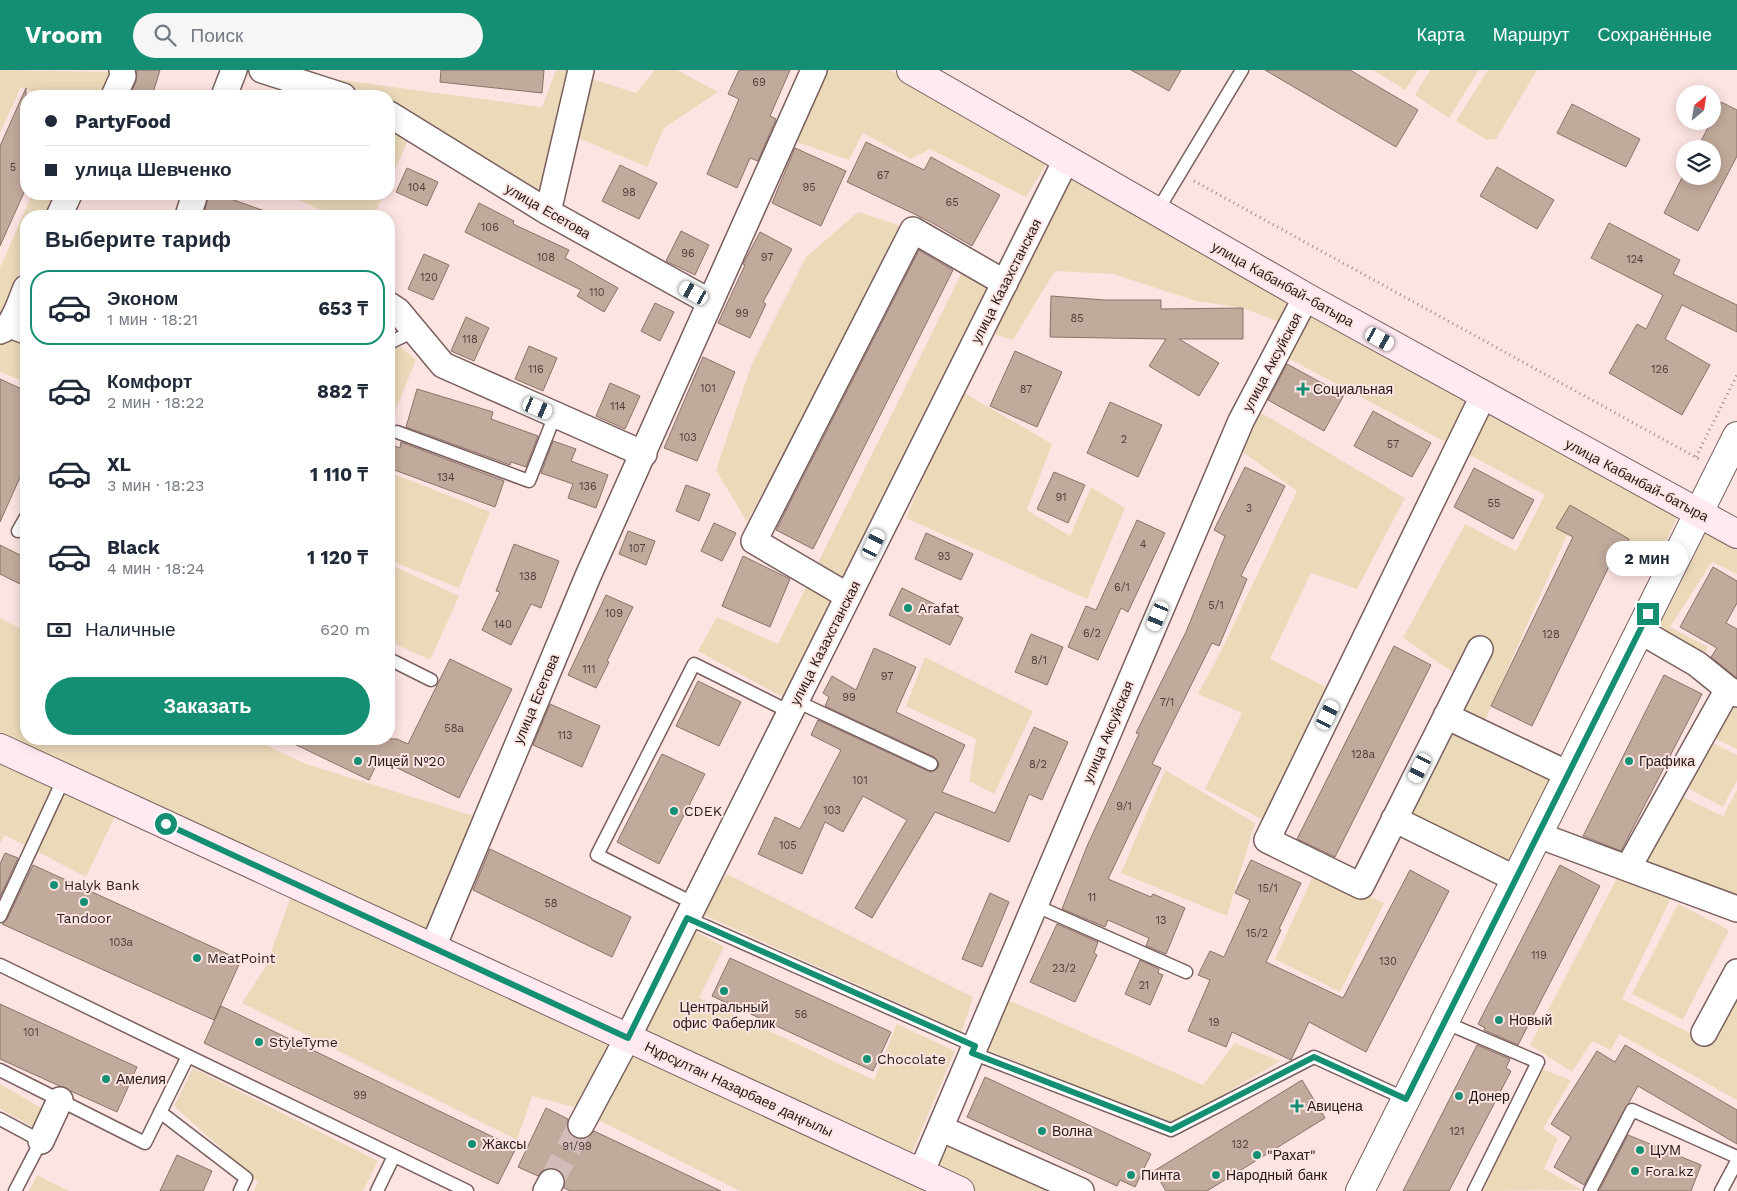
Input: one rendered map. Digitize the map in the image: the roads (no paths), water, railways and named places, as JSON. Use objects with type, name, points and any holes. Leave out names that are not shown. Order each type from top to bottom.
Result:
[{"type":"main road","name":"улица Кабанбай-батыра","points":[[911,70],[1156,213],[1482,396],[1737,534]]},
{"type":"main road","name":"Нұрсұлтан Назарбаев даңғылы","points":[[0,748],[960,1191]]},
{"type":"street","points":[[117,90],[123,76],[122,70]]},
{"type":"street","points":[[226,90],[234,70]]},
{"type":"street","points":[[262,70],[324,90]]},
{"type":"street","points":[[548,212],[581,70]]},
{"type":"street","name":"улица Есетова","points":[[432,946],[588,576],[814,70]]},
{"type":"street","name":"улица Есетова","points":[[395,118],[548,212],[710,302]]},
{"type":"street","name":"улица Казахстанская","points":[[581,1125],[628,1038],[1066,160]]},
{"type":"street","points":[[848,596],[754,541],[913,230],[1005,283]]},
{"type":"street","name":"улица Аксуйская","points":[[921,1173],[1241,421],[1306,297]]},
{"type":"street","points":[[10,333],[10,323],[20,301]]},
{"type":"street","points":[[395,309],[443,365],[644,454]]},
{"type":"street","points":[[1480,649],[1361,886],[1267,840],[1482,396]]},
{"type":"street","points":[[1360,1191],[1737,436]]},
{"type":"street","points":[[1628,868],[1732,691],[1697,664],[1640,631]]},
{"type":"street","points":[[1446,716],[1568,774]]},
{"type":"street","points":[[1394,819],[1516,879]]},
{"type":"street","points":[[1538,835],[1737,909]]},
{"type":"street","points":[[1704,1033],[1737,972]]},
{"type":"street","points":[[41,1140],[60,1100]]},
{"type":"street","points":[[940,1128],[1081,1191]]},
{"type":"lane","points":[[1156,213],[1242,70]]},
{"type":"lane","points":[[395,340],[414,331]]},
{"type":"lane","points":[[397,432],[529,481],[555,415]]},
{"type":"lane","points":[[18,531],[20,528]]},
{"type":"lane","points":[[395,662],[431,680]]},
{"type":"lane","points":[[931,764],[694,664],[597,855],[691,911],[973,1049],[1171,1130],[1314,1057],[1406,1099]]},
{"type":"lane","points":[[0,916],[64,778]]},
{"type":"lane","points":[[1034,905],[1186,972]]},
{"type":"lane","points":[[0,965],[467,1191]]},
{"type":"lane","points":[[1444,1022],[1538,1062],[1474,1191]]},
{"type":"lane","points":[[0,1070],[145,1143],[188,1056]]},
{"type":"lane","points":[[1590,1191],[1632,1110],[1737,1157]]},
{"type":"lane","points":[[160,1112],[246,1178],[240,1191]]},
{"type":"lane","points":[[0,1119],[41,1140],[16,1191]]},
{"type":"lane","points":[[377,1191],[394,1156]]},
{"type":"lane","points":[[1721,1191],[1737,1161]]},
{"type":"tunnel","points":[[551,1182],[581,1125]]},
{"type":"place","name":"Социальная","points":[[1303,389]]},
{"type":"place","name":"Arafat","points":[[908,608]]},
{"type":"place","name":"Лицей №20","points":[[358,761]]},
{"type":"place","name":"Графика","points":[[1629,761]]},
{"type":"place","name":"CDEK","points":[[674,811]]},
{"type":"place","name":"Halyk Bank","points":[[54,885]]},
{"type":"place","name":"Tandoor","points":[[84,902]]},
{"type":"place","name":"MeatPoint","points":[[197,958]]},
{"type":"place","name":"Центральный офис Фаберлик","points":[[724,991]]},
{"type":"place","name":"Новый","points":[[1499,1020]]},
{"type":"place","name":"StyleTyme","points":[[259,1042]]},
{"type":"place","name":"Chocolate","points":[[867,1059]]},
{"type":"place","name":"Амелия","points":[[106,1079]]},
{"type":"place","name":"Донер","points":[[1459,1096]]},
{"type":"place","name":"Авицена","points":[[1297,1106]]},
{"type":"place","name":"Волна","points":[[1042,1131]]},
{"type":"place","name":"Жаксы","points":[[472,1144]]},
{"type":"place","name":"ЦУМ","points":[[1640,1150]]},
{"type":"place","name":"\"Рахат\"","points":[[1257,1155]]},
{"type":"place","name":"Fora.kz","points":[[1635,1171]]},
{"type":"place","name":"Пинта","points":[[1131,1175]]},
{"type":"place","name":"Народный банк","points":[[1216,1175]]}]
